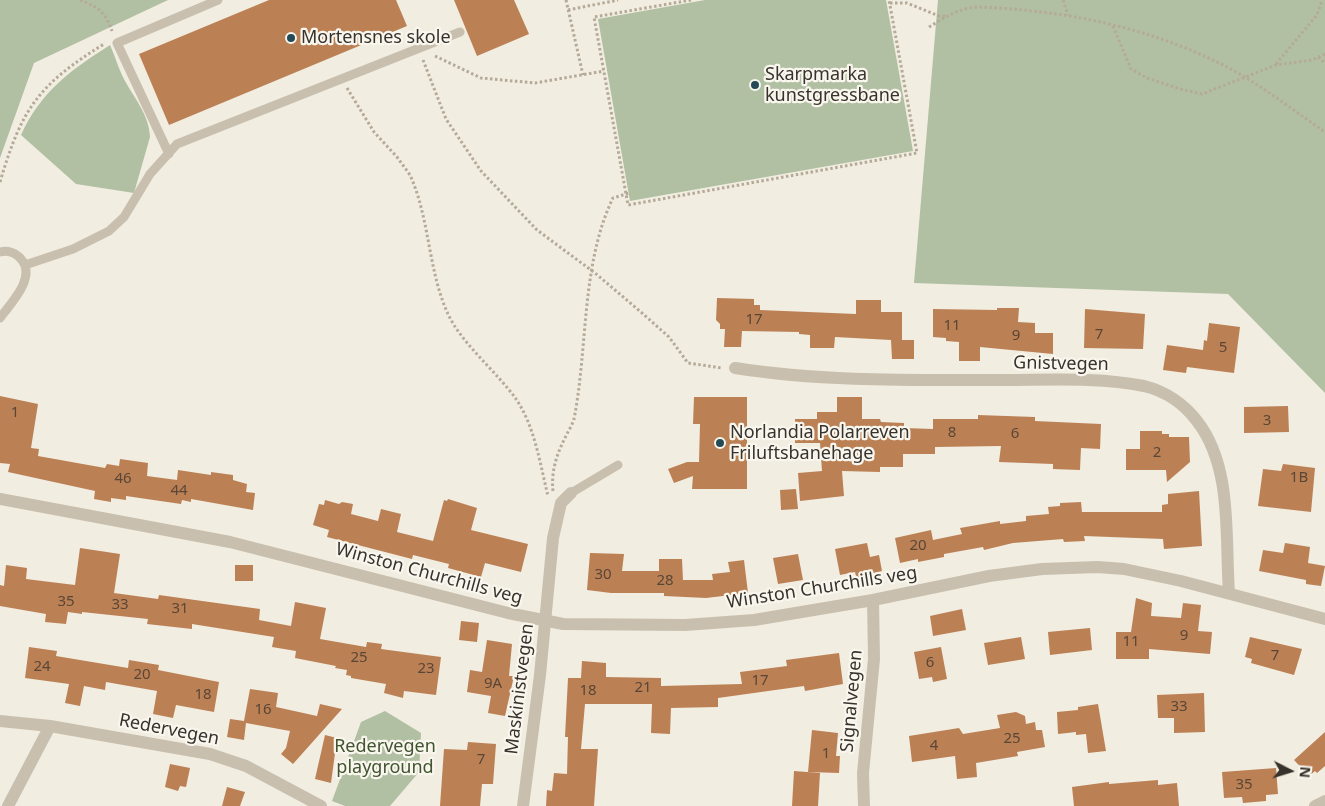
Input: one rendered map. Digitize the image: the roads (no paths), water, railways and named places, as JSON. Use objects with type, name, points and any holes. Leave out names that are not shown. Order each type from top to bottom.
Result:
[{"type":"street","name":"Gnistvegen","points":[[735,368],[822,378],[1097,382],[1145,386],[1164,393],[1182,404],[1197,421],[1209,441],[1216,460],[1223,498],[1229,593]]},
{"type":"street","name":"Maskinistvegen","points":[[523,806],[546,621],[553,538],[559,508],[566,496],[571,493]]},
{"type":"street","name":"Winston Churchills veg","points":[[0,500],[230,542],[546,621],[588,625],[717,623],[771,618],[873,600],[989,576],[1042,569],[1089,567],[1124,569],[1153,574],[1325,619]]},
{"type":"street","name":"Signalvegen","points":[[864,806],[863,773],[874,659],[873,600]]},
{"type":"street","name":"Redervegen","points":[[0,721],[50,726],[168,745],[228,760],[246,766],[321,806]]},
{"type":"street","points":[[8,806],[50,726]]},
{"type":"street","points":[[1315,806],[1325,801]]},
{"type":"lane","points":[[169,154],[117,43],[218,0]]},
{"type":"lane","points":[[25,265],[73,249],[109,230],[124,217],[150,174],[177,144],[460,32]]},
{"type":"lane","points":[[0,252],[16,254],[25,265],[27,275],[23,285],[0,318]]},
{"type":"lane","points":[[571,493],[618,465]]},
{"type":"place","name":"Mortensnes skole","points":[[291,38]]},
{"type":"place","name":"Skarpmarka kunstgressbane","points":[[755,85]]},
{"type":"place","name":"Norlandia Polarreven Friluftsbanehage","points":[[720,443]]},
{"type":"park label","name":"Redervegen playground","points":[[385,758]]}]
